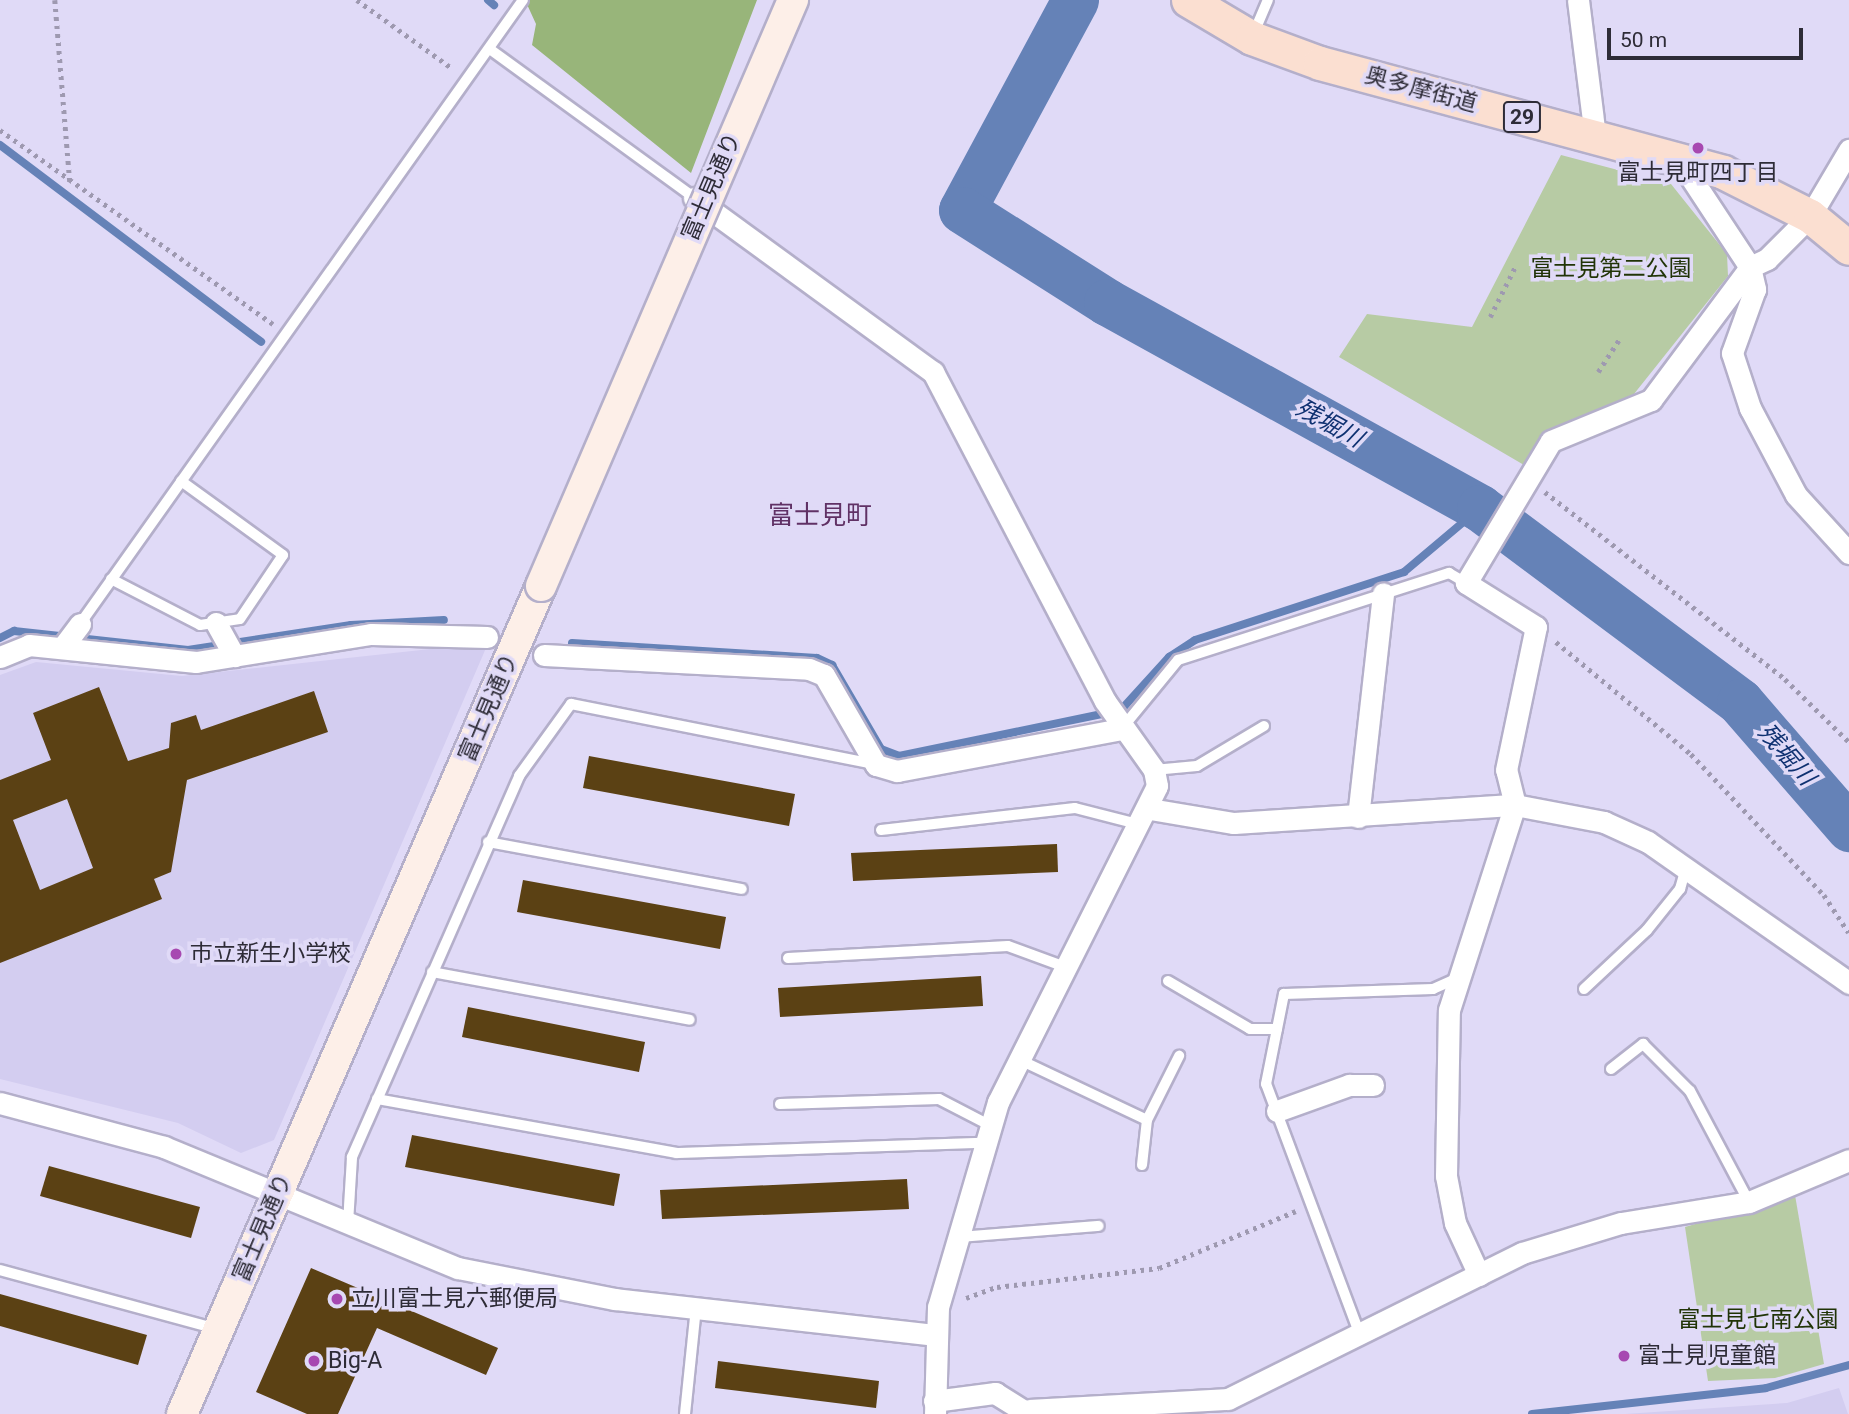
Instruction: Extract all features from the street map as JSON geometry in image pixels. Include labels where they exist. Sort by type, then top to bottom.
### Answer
[{"type":"main road","name":"奥多摩街道","points":[[1188,0],[1252,38],[1320,63],[1678,158],[1761,187],[1810,216],[1849,248]]},
{"type":"street","name":"富士見通り","points":[[182,1414],[793,0]]},
{"type":"street","points":[[1578,0],[1595,136]]},
{"type":"street","points":[[1479,1275],[1455,1223],[1446,1176],[1446,1054],[1458,978],[1514,805],[1506,770],[1536,627],[1466,583],[1551,441],[1651,400],[1750,267],[1767,259],[1810,216],[1849,150]]},
{"type":"street","points":[[1678,158],[1750,267],[1755,289],[1732,353],[1750,408],[1796,495],[1849,553]]},
{"type":"street","points":[[693,197],[933,372],[1113,715],[1154,770],[1157,786],[1145,817],[1065,967],[1020,1060],[988,1135],[955,1237],[938,1307],[934,1408],[995,1393],[1030,1412],[1228,1399],[1522,1253],[1621,1223],[1749,1202],[1849,1160]]},
{"type":"street","points":[[1358,817],[1383,593]]},
{"type":"street","points":[[216,623],[234,656]]},
{"type":"street","points":[[63,647],[80,624]]},
{"type":"street","points":[[0,657],[29,645],[196,662],[370,634],[487,637]]},
{"type":"street","points":[[544,655],[809,669],[824,675],[876,765],[923,771],[1113,715]]},
{"type":"street","points":[[1145,817],[1234,824],[1514,805],[1604,822],[1648,842],[1685,871],[1849,983]]},
{"type":"street","points":[[1277,1111],[1349,1086],[1373,1085]]},
{"type":"street","points":[[0,1103],[164,1147],[348,1226],[458,1268],[546,1289],[935,1335]]},
{"type":"lane","points":[[80,624],[471,81],[523,0]]},
{"type":"lane","points":[[1252,38],[1268,0]]},
{"type":"lane","points":[[491,50],[693,197]]},
{"type":"lane","points":[[111,579],[200,625],[240,619],[283,555],[181,481]]},
{"type":"lane","points":[[1113,715],[1178,660],[1449,573],[1466,583]]},
{"type":"lane","points":[[348,1226],[352,1157],[377,1098],[519,776],[571,704],[876,765]]},
{"type":"lane","points":[[1154,770],[1197,766],[1265,726]]},
{"type":"lane","points":[[881,830],[1075,808],[1145,817]]},
{"type":"lane","points":[[488,842],[742,889]]},
{"type":"lane","points":[[1584,989],[1647,930],[1681,888],[1685,871]]},
{"type":"lane","points":[[788,958],[1008,946],[1065,967]]},
{"type":"lane","points":[[432,972],[690,1020]]},
{"type":"lane","points":[[1360,1335],[1266,1084],[1284,994],[1433,989],[1458,978]]},
{"type":"lane","points":[[1168,981],[1250,1029],[1277,1029]]},
{"type":"lane","points":[[1611,1069],[1643,1044],[1690,1091],[1749,1202]]},
{"type":"lane","points":[[1142,1165],[1147,1119],[1179,1056]]},
{"type":"lane","points":[[1020,1060],[1147,1119]]},
{"type":"lane","points":[[377,1098],[677,1153],[988,1135]]},
{"type":"lane","points":[[780,1104],[939,1099],[988,1135]]},
{"type":"lane","points":[[955,1237],[1099,1226]]},
{"type":"lane","points":[[0,1270],[219,1329]]},
{"type":"lane","points":[[685,1414],[696,1308]]},
{"type":"path","points":[[55,0],[70,183]]},
{"type":"path","points":[[357,0],[471,81]]},
{"type":"path","points":[[0,130],[70,183],[287,333]]},
{"type":"path","points":[[1490,317],[1516,265]]},
{"type":"path","points":[[1598,372],[1619,340]]},
{"type":"path","points":[[1526,484],[1595,525],[1775,671],[1849,742]]},
{"type":"path","points":[[1536,627],[1691,754],[1824,895],[1849,933]]},
{"type":"path","points":[[938,1307],[997,1287],[1159,1268],[1310,1206]]},
{"type":"shaded area","name":"市立新生小学校","points":[[476,644],[486,648],[274,1140],[241,1153],[178,1123],[0,1079],[0,675],[36,662],[182,676]]},
{"type":"shaded area","points":[[1839,1388],[1848,1414],[1625,1414],[1787,1403]]},
{"type":"green space","points":[[525,0],[757,0],[691,173],[532,45],[536,24]]},
{"type":"green space","name":"富士見第二公園","points":[[1561,155],[1671,184],[1727,254],[1728,276],[1634,394],[1552,431],[1524,465],[1339,357],[1367,314],[1472,327]]},
{"type":"green space","name":"富士見七南公園","points":[[1795,1195],[1824,1364],[1775,1378],[1708,1381],[1685,1227]]},
{"type":"building","points":[[99,687],[128,761],[169,748],[171,723],[196,715],[201,730],[314,691],[328,732],[187,780],[171,872],[154,879],[162,899],[0,963],[0,780],[51,760],[33,713]],"holes":[[[67,799],[93,868],[40,890],[13,820]]]},
{"type":"building","points":[[589,756],[795,794],[789,826],[583,788]]},
{"type":"building","points":[[1057,844],[1058,872],[853,881],[851,853]]},
{"type":"building","points":[[523,880],[726,917],[720,949],[517,912]]},
{"type":"building","points":[[981,976],[983,1006],[780,1017],[778,988]]},
{"type":"building","points":[[468,1007],[645,1042],[639,1072],[462,1037]]},
{"type":"building","points":[[412,1135],[620,1174],[614,1206],[405,1167]]},
{"type":"building","points":[[49,1166],[200,1207],[191,1238],[40,1196]]},
{"type":"building","points":[[907,1179],[909,1209],[662,1219],[660,1190]]},
{"type":"building","points":[[311,1268],[498,1348],[486,1375],[377,1328],[338,1414],[307,1414],[256,1392]]},
{"type":"building","points":[[0,1294],[147,1335],[138,1365],[0,1326]]},
{"type":"building","points":[[718,1361],[879,1381],[876,1408],[715,1388]]},
{"type":"waterway","points":[[488,0],[494,5]]},
{"type":"waterway","name":"残堀川","points":[[1075,0],[962,210],[1107,302],[1480,508],[1740,702],[1849,828]]},
{"type":"waterway","points":[[0,145],[261,342]]},
{"type":"waterway","points":[[572,643],[817,658],[832,665],[881,749],[899,756],[1121,710],[1169,657],[1195,640],[1404,572],[1480,508]]},
{"type":"waterway","points":[[0,638],[14,631],[188,650],[351,625],[444,620]]},
{"type":"waterway","points":[[1532,1414],[1766,1388],[1849,1365]]},
{"type":"place","name":"富士見町四丁目","points":[[1698,148]]},
{"type":"place","name":"市立新生小学校","points":[[176,954]]},
{"type":"place","name":"立川富士見六郵便局","points":[[337,1299]]},
{"type":"place","name":"富士見児童館","points":[[1624,1356]]},
{"type":"place","name":"Big-A","points":[[314,1361]]},
{"type":"district","name":"富士見町","points":[[820,516]]}]
